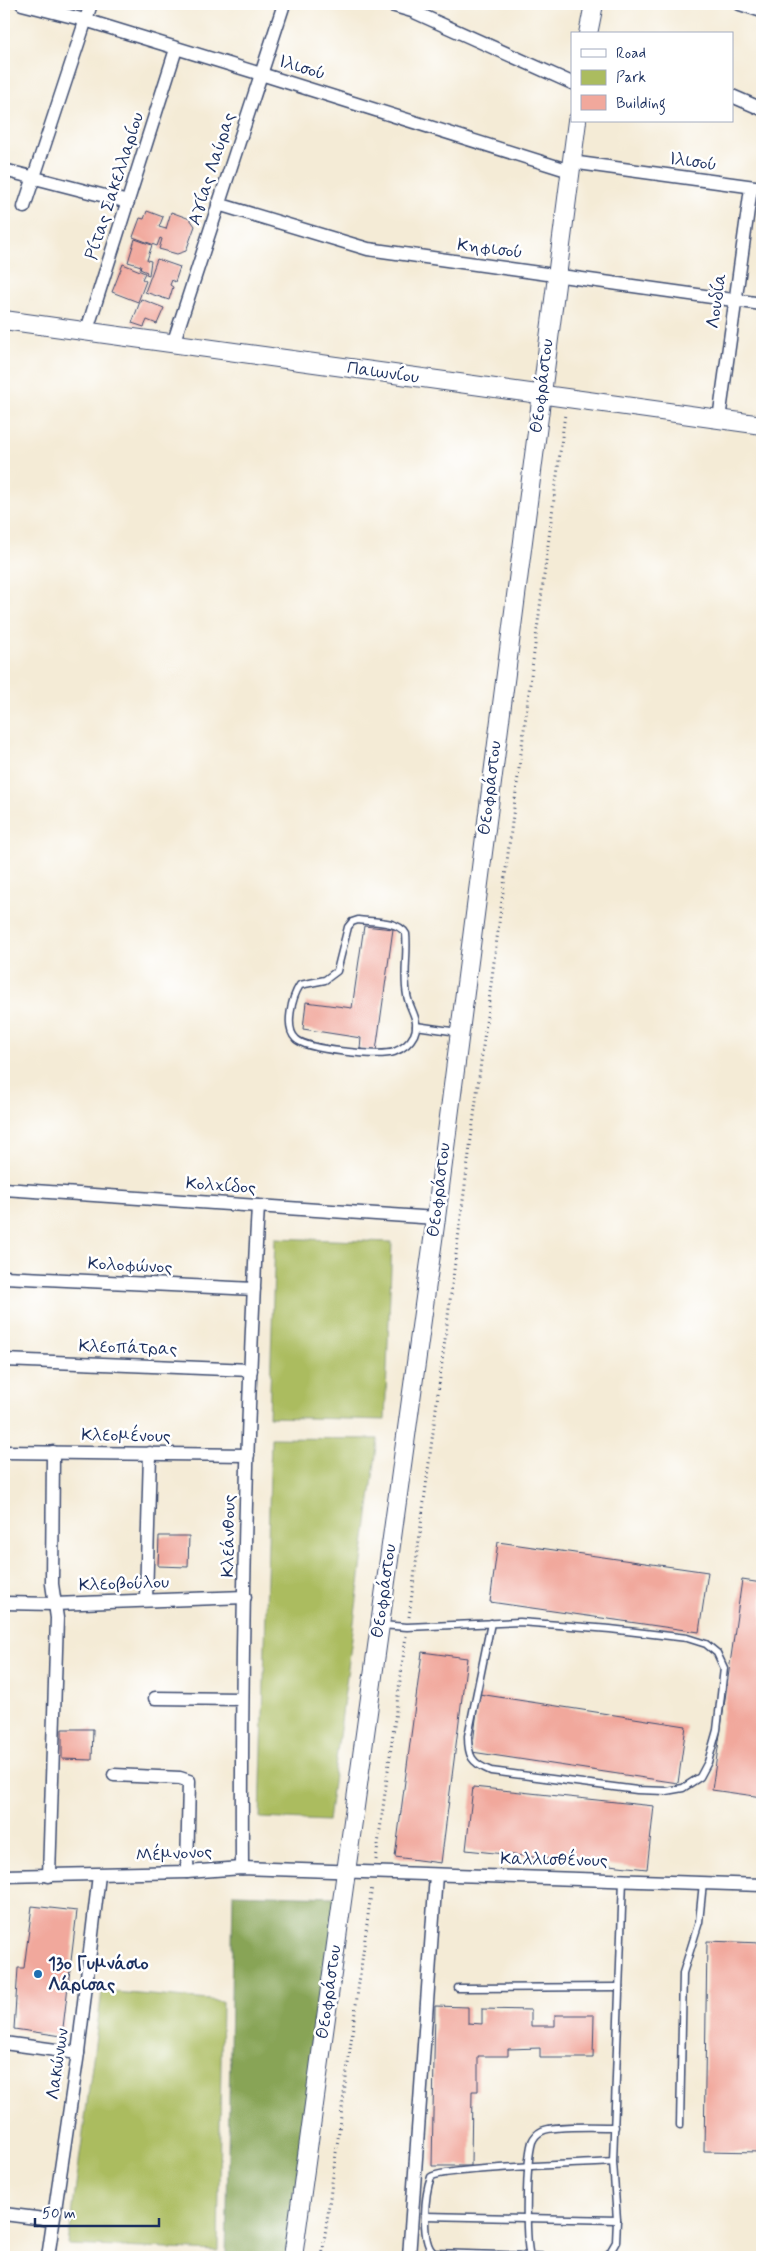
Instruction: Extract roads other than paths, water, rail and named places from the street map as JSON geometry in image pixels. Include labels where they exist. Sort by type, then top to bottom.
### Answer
[{"type":"street","name":"Ιλισού","points":[[22,4],[85,20],[176,49],[570,166],[757,188]]},
{"type":"street","points":[[24,207],[91,4]]},
{"type":"street","name":"Αγίας Λαύρας","points":[[172,344],[284,4]]},
{"type":"street","points":[[388,4],[412,11],[571,83]]},
{"type":"street","points":[[588,32],[594,4]]},
{"type":"street","points":[[740,4],[762,11]]},
{"type":"street","name":"Ρίτας Σακελλαρίου","points":[[86,333],[176,49]]},
{"type":"street","points":[[734,97],[762,109]]},
{"type":"street","name":"Θεοφράστου","points":[[293,2257],[436,1218],[540,394],[577,122]]},
{"type":"street","points":[[4,170],[128,202]]},
{"type":"street","name":"Λουδία","points":[[719,419],[735,300],[757,188]]},
{"type":"street","name":"Κηφισού","points":[[218,204],[362,248],[762,304]]},
{"type":"street","name":"Παιωνίου","points":[[4,320],[86,333],[762,425]]},
{"type":"street","name":"Κολχίδος","points":[[4,1189],[436,1218]]},
{"type":"street","name":"Κλεάνθους","points":[[242,1868],[241,1698],[258,1206]]},
{"type":"street","name":"Κολοφώνος","points":[[4,1277],[254,1289]]},
{"type":"street","name":"Κλεοπάτρας","points":[[4,1360],[251,1370]]},
{"type":"street","name":"Κλεομένους","points":[[4,1452],[248,1455]]},
{"type":"street","points":[[49,1876],[57,1618],[52,1584],[53,1452]]},
{"type":"street","points":[[146,1600],[150,1453]]},
{"type":"street","name":"Κλεοβούλου","points":[[4,1603],[54,1604],[245,1597]]},
{"type":"street","points":[[155,1698],[241,1698]]},
{"type":"street","points":[[114,1775],[180,1778],[188,1781],[187,1872]]},
{"type":"street","name":"Μέμνονος","points":[[4,1876],[99,1875],[242,1868],[346,1871]]},
{"type":"street","name":"Καλλισθένους","points":[[346,1871],[762,1884]]},
{"type":"street","name":"Λακώνων","points":[[48,2257],[78,2053],[99,1875]]},
{"type":"street","points":[[409,2257],[436,1875]]},
{"type":"street","points":[[4,2043],[78,2053]]},
{"type":"street","points":[[4,2214],[52,2220]]},
{"type":"lane","points":[[358,920],[394,925],[406,934],[405,986],[416,1026],[410,1041],[393,1052],[379,1054],[314,1047],[294,1038],[291,1030],[294,998],[300,985],[325,980],[337,972],[345,934],[352,922],[358,920]]},
{"type":"lane","points":[[416,1026],[459,1032]]},
{"type":"lane","points":[[380,1625],[407,1627],[491,1623],[520,1622],[610,1629],[687,1638],[706,1644],[718,1653],[724,1668],[717,1730],[708,1762],[700,1777],[683,1788],[666,1791],[637,1790],[491,1770],[479,1766],[472,1759],[468,1749],[468,1736],[491,1623]]},
{"type":"lane","points":[[601,2257],[614,2249],[616,2242],[617,2220],[613,2162],[624,1879]]},
{"type":"lane","points":[[680,2126],[683,1973],[699,1922],[703,1883]]},
{"type":"lane","points":[[458,1988],[619,1987]]},
{"type":"lane","points":[[530,2257],[526,2238],[529,2167],[532,2143],[535,2136],[547,2129],[615,2127]]},
{"type":"lane","points":[[560,2257],[430,2254],[426,2238],[429,2182],[434,2174],[613,2162]]},
{"type":"lane","points":[[426,2216],[617,2220]]},
{"type":"place","name":"13ο Γυμνάσιο Λάρισας","points":[[38,1974]]}]
